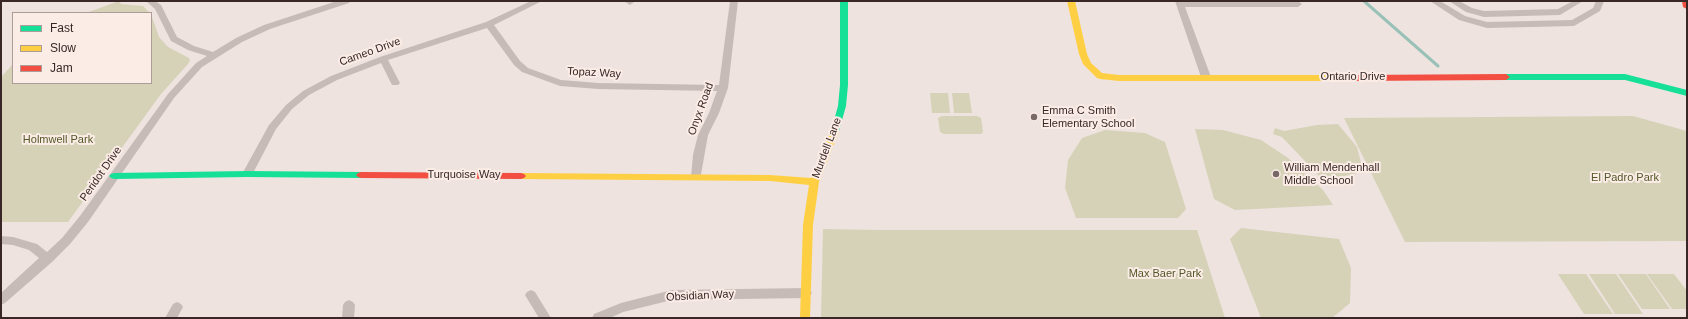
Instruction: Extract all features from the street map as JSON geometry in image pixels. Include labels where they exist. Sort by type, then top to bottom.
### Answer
[{"type":"street","points":[[150,1],[158,7],[174,39],[191,48],[213,55]]},
{"type":"street","name":"Peridot Drive","points":[[1,300],[66,242],[171,96],[199,65],[239,40],[267,27],[320,5],[346,1]]},
{"type":"street","name":"Cameo Drive","points":[[247,174],[272,128],[289,107],[306,93],[334,78],[384,59],[489,24],[538,1]]},
{"type":"street","name":"Onyx Road","points":[[696,176],[703,136],[714,113],[723,88],[734,1]]},
{"type":"street","name":"Murdell Lane","points":[[805,318],[808,224],[814,182],[838,123],[842,106],[844,85],[844,1]]},
{"type":"street","name":"Ontario Drive","points":[[1071,1],[1087,64],[1100,76],[1118,78],[1625,77],[1687,93]]},
{"type":"street","points":[[1434,1],[1462,18],[1487,25],[1574,23],[1597,9],[1600,1]]},
{"type":"street","points":[[1453,1],[1468,10],[1484,14],[1560,12],[1579,1]]},
{"type":"street","points":[[1686,1],[1687,7]]},
{"type":"street","points":[[1206,77],[1179,2],[1298,4]]},
{"type":"street","points":[[1524,14],[1533,25]]},
{"type":"street","name":"Topaz Way","points":[[489,24],[516,63],[525,70],[560,83],[598,86],[723,88]]},
{"type":"street","points":[[384,59],[395,83]]},
{"type":"street","name":"Turquoise Way","points":[[114,176],[247,174],[696,176],[770,178],[814,182]]},
{"type":"street","points":[[1,240],[13,241],[33,247],[48,259]]},
{"type":"street","name":"Obsidian Way","points":[[598,318],[621,308],[672,295],[806,293]]},
{"type":"street","points":[[531,295],[545,318]]},
{"type":"street","points":[[348,318],[349,305]]},
{"type":"street","points":[[171,318],[177,307]]},
{"type":"green space","points":[[119,1],[121,4],[143,6],[149,12],[89,12]]},
{"type":"green space","name":"Holmwell Park","points":[[152,17],[159,37],[168,47],[189,58],[190,60],[161,94],[68,222],[1,222],[1,77],[12,65],[12,84],[152,84]]},
{"type":"green space","points":[[930,93],[948,93],[950,113],[932,113]]},
{"type":"green space","points":[[952,93],[969,93],[972,113],[954,113]]},
{"type":"green space","points":[[942,116],[977,116],[981,118],[983,132],[981,134],[944,134],[940,132],[938,118]]},
{"type":"green space","name":"El Padro Park","points":[[1633,116],[1687,131],[1687,241],[1405,242],[1344,118]]},
{"type":"green space","points":[[1338,124],[1357,147],[1362,167],[1355,174],[1323,180],[1282,137],[1273,134],[1275,128],[1284,131],[1317,125]]},
{"type":"green space","points":[[1195,129],[1223,130],[1261,140],[1288,158],[1323,190],[1333,205],[1235,210],[1214,199]]},
{"type":"green space","points":[[1105,130],[1145,133],[1165,142],[1186,209],[1178,218],[1076,218],[1065,188],[1068,160],[1082,138]]},
{"type":"green space","points":[[1241,228],[1339,239],[1351,268],[1350,303],[1332,318],[1261,318],[1230,239]]},
{"type":"green space","name":"Max Baer Park","points":[[823,229],[1197,230],[1225,318],[821,318]]},
{"type":"green space","points":[[1558,274],[1586,274],[1613,314],[1584,314]]},
{"type":"green space","points":[[1589,274],[1616,274],[1643,314],[1615,314]]},
{"type":"green space","points":[[1618,274],[1646,274],[1670,309],[1642,309]]},
{"type":"green space","points":[[1647,274],[1674,274],[1687,291],[1687,309],[1672,309]]},
{"type":"waterway","points":[[1364,1],[1438,66]]},
{"type":"traffic: fast","points":[[835,131],[842,106],[844,85],[844,1]]},
{"type":"traffic: fast","points":[[1506,77],[1625,77],[1687,93]]},
{"type":"traffic: fast","points":[[114,176],[247,174],[361,175]]},
{"type":"traffic: slow","points":[[1071,1],[1083,54],[1087,64],[1100,76],[1119,78],[1354,78]]},
{"type":"traffic: slow","points":[[805,318],[808,225],[814,182],[835,131]]},
{"type":"traffic: slow","points":[[521,176],[770,178],[814,182]]},
{"type":"traffic: jam","points":[[1686,1],[1687,7]]},
{"type":"traffic: jam","points":[[1354,78],[1506,77]]},
{"type":"traffic: jam","points":[[361,175],[521,176]]},
{"type":"place","name":"Emma C Smith Elementary School","points":[[1034,117]]},
{"type":"place","name":"William Mendenhall Middle School","points":[[1276,174]]}]
